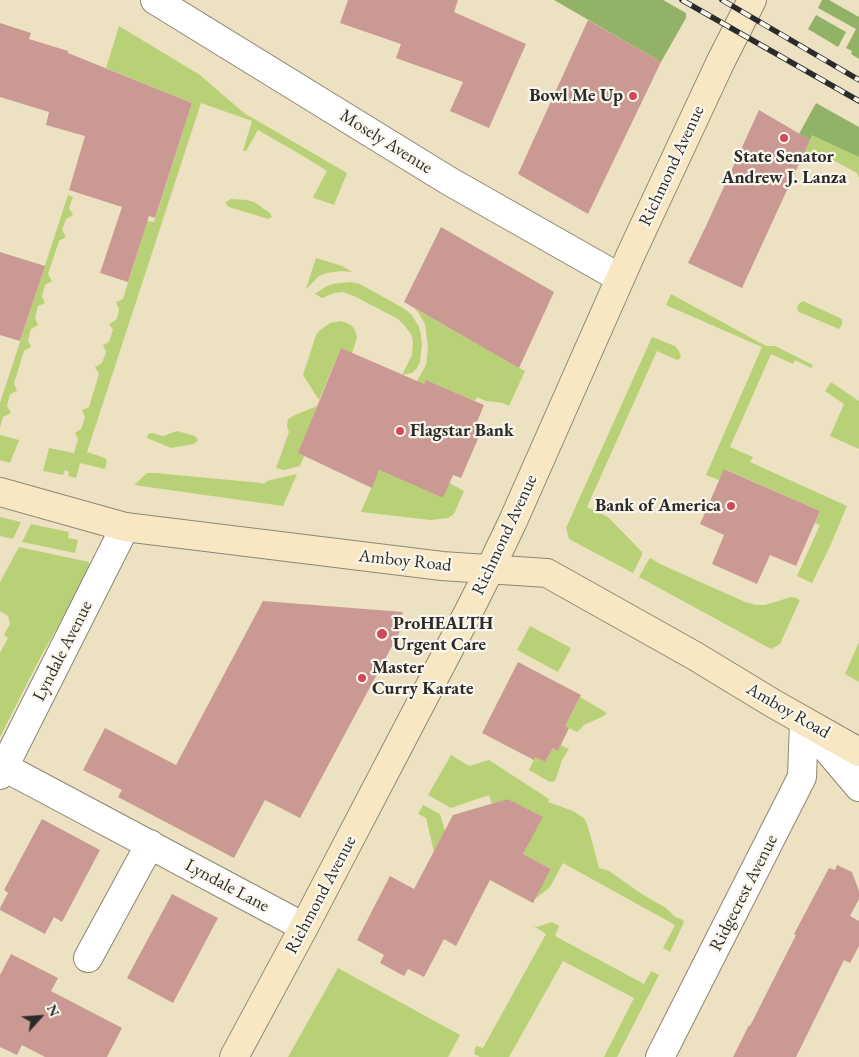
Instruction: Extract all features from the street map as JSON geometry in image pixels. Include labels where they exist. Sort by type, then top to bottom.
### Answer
[{"type":"main road","name":"Richmond Avenue","points":[[234,1057],[304,927],[490,569],[620,278],[721,61],[752,0]]},
{"type":"main road","name":"Amboy Road","points":[[0,492],[125,527],[442,566],[547,573],[695,656],[804,722],[859,752]]},
{"type":"street","name":"Mosely Avenue","points":[[155,0],[449,181],[620,278]]},
{"type":"street","name":"Lyndale Avenue","points":[[2,771],[125,527]]},
{"type":"street","points":[[804,722],[859,787]]},
{"type":"street","name":"Ridgecrest Avenue","points":[[660,1057],[802,777],[804,722]]},
{"type":"street","name":"Lyndale Lane","points":[[2,771],[150,844],[304,927]]},
{"type":"street","points":[[88,958],[150,844]]},
{"type":"green space","points":[[554,0],[663,0],[686,13],[686,18],[661,62]]},
{"type":"green space","points":[[822,0],[829,0],[859,17],[859,59],[851,54],[852,51],[846,48],[856,29],[818,8]]},
{"type":"green space","points":[[816,15],[846,32],[838,47],[808,29]]},
{"type":"green space","points":[[119,26],[200,75],[244,113],[347,173],[334,205],[314,198],[327,171],[258,130],[246,151],[243,151],[252,121],[201,103],[87,452],[105,458],[107,461],[105,469],[80,463],[76,478],[68,476],[69,472],[65,470],[63,475],[43,471],[49,448],[74,453],[78,439],[75,433],[81,429],[85,417],[82,410],[89,407],[99,374],[95,367],[102,363],[106,352],[103,345],[109,342],[113,330],[109,324],[116,320],[118,315],[119,309],[116,302],[123,299],[147,221],[154,222],[192,103],[106,68]]},
{"type":"green space","points":[[816,103],[859,127],[859,157],[812,135],[810,140],[799,134]]},
{"type":"green space","points":[[812,134],[859,157],[859,178],[857,173],[833,160],[829,164],[804,152]]},
{"type":"green space","points":[[68,195],[73,197],[69,208],[73,215],[66,219],[62,230],[66,237],[59,241],[48,274],[52,281],[45,285],[42,296],[45,303],[38,306],[35,318],[38,325],[31,329],[28,340],[31,347],[24,351],[14,383],[17,391],[10,394],[7,406],[11,413],[3,417],[0,428],[0,403]]},
{"type":"green space","points":[[231,199],[254,202],[270,213],[272,217],[268,219],[229,207],[226,202]]},
{"type":"green space","points":[[316,258],[342,266],[352,272],[327,273],[319,276],[306,289]]},
{"type":"green space","points":[[350,282],[360,284],[412,315],[419,327],[422,345],[420,362],[412,373],[402,375],[412,355],[413,341],[411,334],[398,319],[343,292],[334,293],[322,298],[315,294],[333,284]]},
{"type":"green space","points":[[671,294],[766,346],[775,346],[813,365],[811,368],[795,360],[793,364],[771,354],[730,447],[753,457],[750,462],[847,506],[812,583],[797,576],[820,525],[815,523],[820,511],[725,469],[719,480],[706,475],[762,347],[666,305]]},
{"type":"green space","points":[[803,301],[842,319],[839,329],[799,312],[797,309]]},
{"type":"green space","points":[[414,308],[525,371],[509,406],[477,397],[475,401],[426,380],[423,387],[416,383],[426,365],[428,349],[425,324]]},
{"type":"green space","points":[[341,321],[352,326],[357,338],[352,353],[341,348],[319,400],[303,375],[316,335],[330,323]]},
{"type":"green space","points":[[652,337],[675,346],[681,358],[677,360],[657,351],[587,507],[608,517],[642,552],[633,573],[569,539],[566,528]]},
{"type":"green space","points":[[831,382],[859,401],[859,449],[830,436],[844,404],[825,391]]},
{"type":"green space","points":[[317,406],[299,453],[304,456],[300,466],[284,470],[276,468],[289,432],[287,426],[288,419]]},
{"type":"green space","points":[[177,431],[195,436],[198,440],[194,444],[171,448],[147,438],[148,434],[152,433],[163,436]]},
{"type":"green space","points":[[0,435],[19,440],[10,463],[0,460]]},
{"type":"green space","points":[[379,470],[443,498],[449,483],[464,491],[454,514],[448,518],[431,520],[361,512]]},
{"type":"green space","points":[[147,473],[264,484],[267,481],[297,474],[283,506],[134,485]]},
{"type":"green space","points":[[0,517],[21,522],[13,539],[0,536]]},
{"type":"green space","points":[[31,524],[69,532],[68,538],[78,540],[75,553],[22,542]]},
{"type":"green space","points":[[19,547],[89,562],[88,574],[41,656],[0,737],[0,653],[8,638],[4,635],[10,624],[8,616],[0,611],[0,582]]},
{"type":"green space","points":[[651,558],[660,564],[745,602],[765,605],[791,597],[800,600],[780,644],[771,649],[639,577]]},
{"type":"green space","points":[[530,626],[571,648],[558,672],[517,650]]},
{"type":"green space","points":[[859,642],[859,682],[845,674]]},
{"type":"green space","points":[[580,697],[607,713],[584,725],[577,732],[565,726]]},
{"type":"green space","points":[[561,745],[569,749],[562,760],[554,781],[548,781],[529,770],[535,757],[545,762],[553,748],[558,751]]},
{"type":"green space","points":[[451,755],[469,766],[489,760],[549,799],[548,802],[573,811],[584,818],[599,868],[609,871],[666,908],[675,917],[683,920],[684,922],[670,952],[663,948],[675,925],[563,863],[550,887],[535,899],[551,869],[523,854],[542,817],[508,799],[492,804],[489,795],[451,808],[428,795]]},
{"type":"green space","points":[[423,805],[440,814],[445,831],[434,852],[426,818],[418,814]]},
{"type":"green space","points":[[552,922],[559,926],[555,936],[644,984],[651,971],[659,975],[617,1057],[604,1057],[634,998],[563,961],[509,1057],[480,1057],[474,1054],[476,1046],[483,1048],[546,934],[532,925],[537,927]]},
{"type":"green space","points":[[338,968],[460,1035],[448,1057],[288,1057]]},
{"type":"building","points":[[348,0],[458,0],[454,12],[526,44],[489,128],[450,111],[463,82],[396,58],[401,44],[340,23]]},
{"type":"building","points":[[588,20],[661,62],[588,214],[518,174]]},
{"type":"building","points":[[0,23],[31,33],[29,39],[68,51],[68,53],[192,103],[155,218],[149,216],[128,282],[100,273],[122,207],[69,190],[85,136],[46,125],[49,112],[0,97]]},
{"type":"building","points":[[759,110],[810,140],[742,288],[688,263]]},
{"type":"building","points":[[441,227],[554,292],[519,368],[404,302]]},
{"type":"building","points":[[0,252],[45,266],[20,341],[0,335]]},
{"type":"building","points":[[341,348],[424,384],[426,380],[484,405],[474,429],[481,432],[461,478],[453,475],[443,498],[379,470],[372,488],[298,453]]},
{"type":"building","points":[[724,469],[820,511],[796,566],[770,555],[757,584],[712,564],[724,535],[700,524]]},
{"type":"building","points":[[263,601],[403,612],[401,617],[406,620],[300,818],[265,800],[234,858],[118,797],[122,790],[83,770],[105,728],[176,765]]},
{"type":"building","points":[[518,662],[581,695],[565,726],[569,728],[558,751],[553,748],[545,762],[535,757],[534,760],[482,733]]},
{"type":"building","points":[[508,799],[543,817],[523,854],[551,869],[533,903],[490,880],[456,946],[444,939],[424,977],[408,969],[404,976],[380,963],[384,955],[357,940],[390,876],[414,889],[453,815]]},
{"type":"building","points":[[42,819],[100,850],[62,922],[54,917],[45,934],[0,910],[8,893],[4,890]]},
{"type":"building","points":[[837,865],[852,872],[859,891],[859,899],[850,916],[859,921],[859,946],[850,963],[844,960],[796,1057],[733,1057],[829,868],[835,870]]},
{"type":"building","points":[[172,894],[218,918],[173,1003],[127,978]]},
{"type":"building","points":[[11,954],[58,978],[51,991],[122,1028],[107,1057],[45,1057],[22,1045],[17,1055],[0,1047],[0,975]]},
{"type":"railway","points":[[682,0],[859,101]]},
{"type":"railway","points":[[722,0],[859,80]]},
{"type":"place","name":"Bowl Me Up","points":[[633,96]]},
{"type":"place","name":"State Senator Andrew J. Lanza","points":[[784,138]]},
{"type":"place","name":"Flagstar Bank","points":[[400,431]]},
{"type":"place","name":"Bank of America","points":[[731,506]]},
{"type":"place","name":"ProHEALTH Urgent Care","points":[[382,634]]},
{"type":"place","name":"Master Curry Karate","points":[[362,678]]}]
